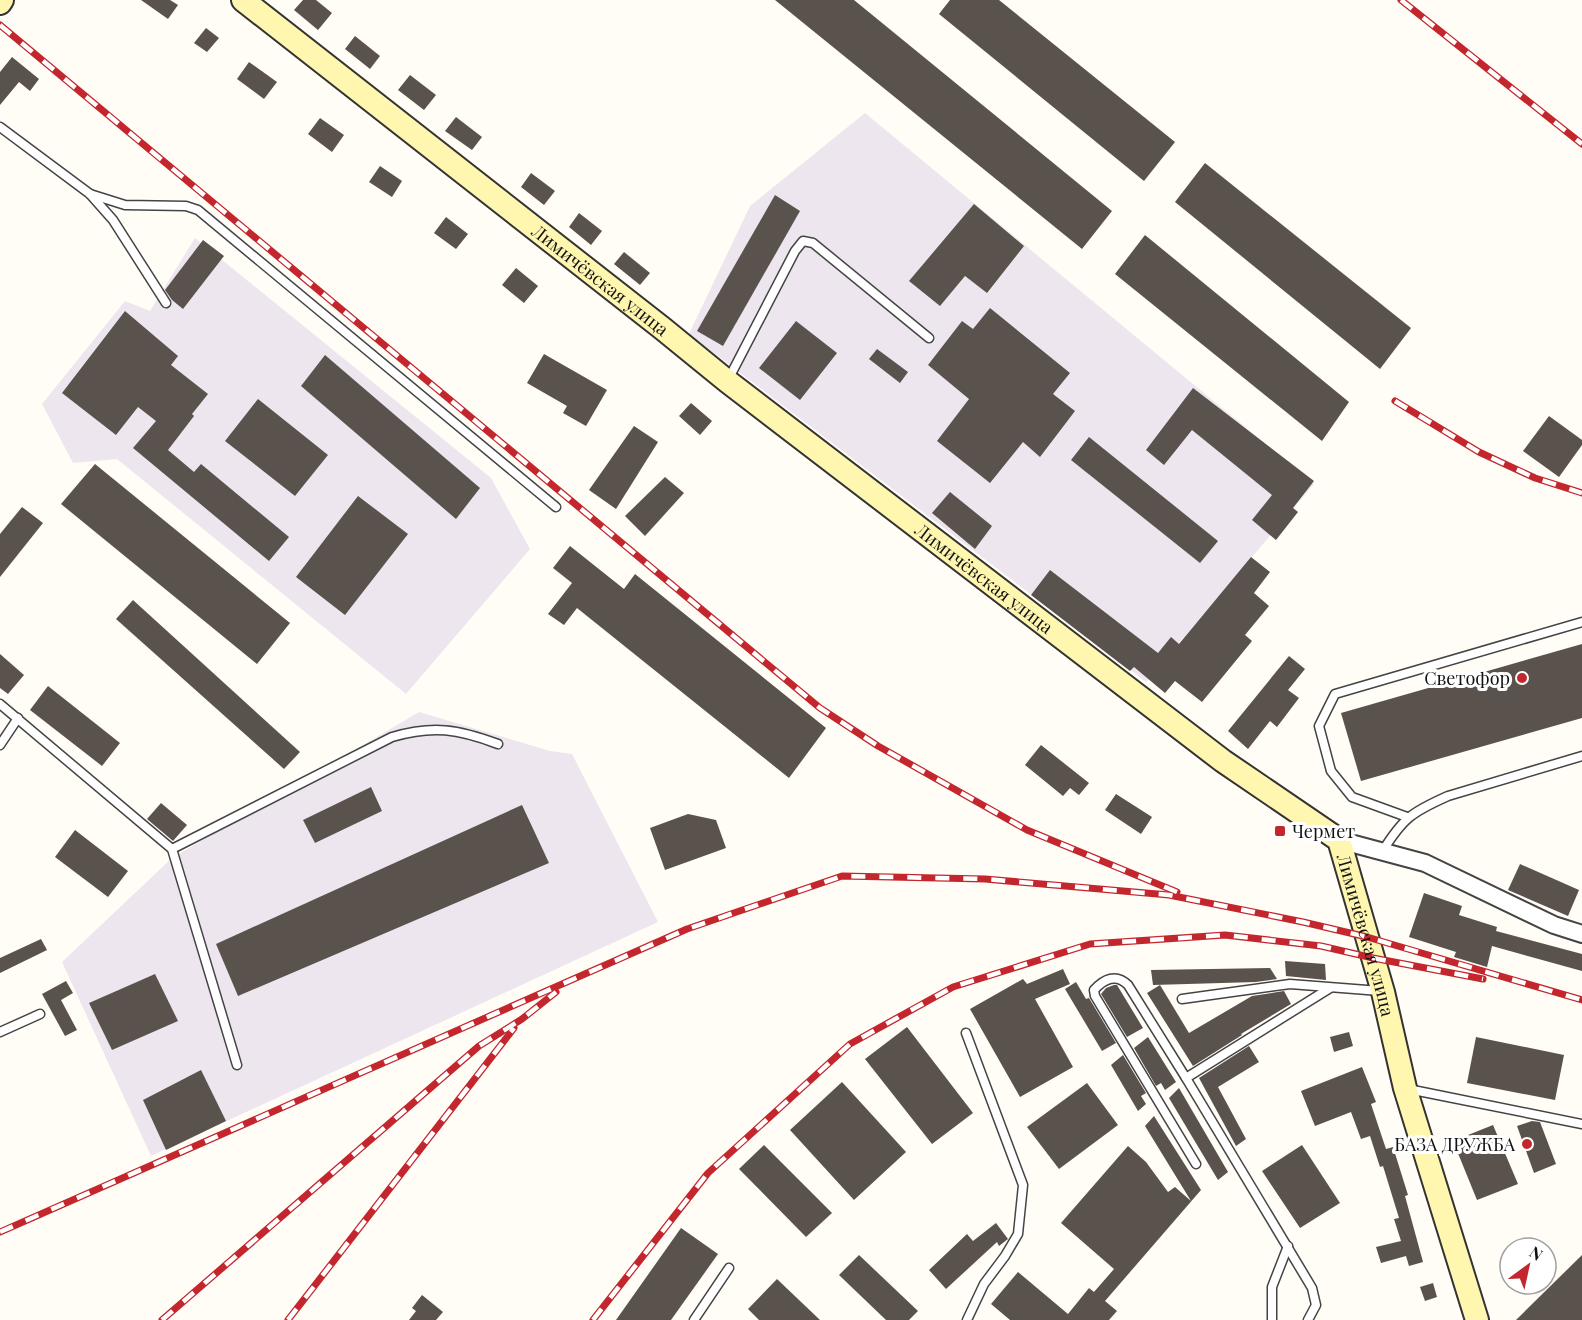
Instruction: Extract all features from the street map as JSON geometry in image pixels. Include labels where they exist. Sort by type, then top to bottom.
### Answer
[{"type":"main road","name":"Лимичёвская улица","points":[[243,0],[653,320],[727,381],[1222,761],[1339,840],[1383,992],[1405,1088],[1477,1320]]},
{"type":"street","points":[[1339,840],[1425,863],[1554,925],[1582,934]]},
{"type":"lane","points":[[0,128],[90,194],[113,220],[166,303]]},
{"type":"lane","points":[[90,194],[125,205],[186,206],[198,210],[556,507]]},
{"type":"lane","points":[[727,381],[795,251],[803,242],[813,243],[929,338]]},
{"type":"lane","points":[[1407,817],[1352,797],[1331,771],[1319,726],[1335,694],[1582,622]]},
{"type":"lane","points":[[0,704],[172,849],[237,1065]]},
{"type":"lane","points":[[0,745],[18,718]]},
{"type":"lane","points":[[172,849],[392,737],[415,730],[447,730],[470,734],[498,744]]},
{"type":"lane","points":[[1382,852],[1407,817],[1448,796],[1582,756]]},
{"type":"lane","points":[[1196,1164],[1095,996],[1094,990],[1099,984],[1113,977],[1122,979],[1128,985],[1312,1288],[1316,1305],[1308,1320]]},
{"type":"lane","points":[[1182,999],[1290,984],[1383,992]]},
{"type":"lane","points":[[1185,1078],[1330,988]]},
{"type":"lane","points":[[0,1032],[40,1014]]},
{"type":"lane","points":[[966,1033],[1023,1185],[1018,1233],[1005,1256],[984,1284],[967,1320]]},
{"type":"lane","points":[[1405,1088],[1582,1124]]},
{"type":"lane","points":[[1272,1320],[1272,1287],[1288,1246]]},
{"type":"lane","points":[[694,1320],[729,1268]]},
{"type":"shaded area","points":[[865,113],[1314,484],[1146,682],[689,334],[750,206]]},
{"type":"shaded area","points":[[195,238],[491,478],[530,549],[406,694],[117,459],[73,463],[42,404],[125,301],[150,311]]},
{"type":"shaded area","points":[[419,712],[550,751],[572,754],[658,922],[151,1156],[62,962],[172,858]]},
{"type":"building","points":[[141,0],[170,0],[178,5],[168,19]]},
{"type":"building","points":[[303,0],[316,0],[332,13],[318,30],[294,10]]},
{"type":"building","points":[[775,0],[854,0],[1112,211],[1082,249]]},
{"type":"building","points":[[950,0],[999,0],[1175,142],[1144,181],[939,14]]},
{"type":"building","points":[[206,28],[219,38],[207,52],[194,43]]},
{"type":"building","points":[[355,36],[380,56],[370,69],[345,49]]},
{"type":"building","points":[[12,57],[39,79],[30,91],[19,82],[0,105],[0,72]]},
{"type":"building","points":[[249,62],[277,82],[264,99],[237,79]]},
{"type":"building","points":[[410,75],[436,95],[424,110],[398,90]]},
{"type":"building","points":[[456,117],[482,137],[472,150],[445,131]]},
{"type":"building","points":[[320,118],[344,135],[332,152],[308,134]]},
{"type":"building","points":[[1205,163],[1411,328],[1380,369],[1175,202]]},
{"type":"building","points":[[380,166],[402,181],[392,197],[369,182]]},
{"type":"building","points":[[531,173],[555,191],[544,205],[521,187]]},
{"type":"building","points":[[775,195],[800,211],[723,346],[697,331]]},
{"type":"building","points":[[974,204],[1024,246],[987,293],[965,276],[940,306],[909,281]]},
{"type":"building","points":[[579,213],[602,231],[591,245],[569,227]]},
{"type":"building","points":[[446,217],[468,234],[456,249],[434,233]]},
{"type":"building","points":[[1145,235],[1349,402],[1322,441],[1115,274]]},
{"type":"building","points":[[203,240],[224,256],[183,309],[165,290]]},
{"type":"building","points":[[624,252],[650,273],[640,285],[614,264]]},
{"type":"building","points":[[516,268],[538,286],[524,303],[502,285]]},
{"type":"building","points":[[990,308],[1070,373],[1053,394],[1075,411],[1040,457],[1023,442],[990,483],[937,441],[969,399],[928,365],[962,321],[973,329]]},
{"type":"building","points":[[125,311],[178,356],[171,365],[208,394],[168,450],[194,472],[201,464],[289,537],[269,561],[133,448],[156,421],[138,407],[116,435],[62,393]]},
{"type":"building","points":[[796,321],[837,353],[800,400],[759,368]]},
{"type":"building","points":[[877,349],[908,372],[900,383],[869,359]]},
{"type":"building","points":[[544,354],[607,390],[586,426],[563,413],[567,406],[527,383]]},
{"type":"building","points":[[325,355],[480,488],[456,519],[301,386]]},
{"type":"building","points":[[1193,388],[1314,481],[1293,508],[1298,512],[1276,540],[1252,520],[1272,495],[1192,430],[1164,465],[1146,450]]},
{"type":"building","points":[[258,399],[328,455],[295,496],[225,441]]},
{"type":"building","points":[[691,403],[712,421],[700,435],[679,416]]},
{"type":"building","points":[[1549,416],[1582,440],[1582,445],[1559,477],[1523,451]]},
{"type":"building","points":[[634,426],[658,442],[616,509],[589,490]]},
{"type":"building","points":[[1089,437],[1218,541],[1200,563],[1071,460]]},
{"type":"building","points":[[95,464],[290,623],[257,664],[61,504]]},
{"type":"building","points":[[665,477],[684,493],[645,536],[625,516]]},
{"type":"building","points":[[950,492],[992,526],[975,549],[932,513]]},
{"type":"building","points":[[358,496],[408,534],[345,615],[296,577]]},
{"type":"building","points":[[22,507],[43,523],[0,577],[0,534]]},
{"type":"building","points":[[570,546],[624,589],[635,574],[826,728],[789,778],[577,608],[564,625],[548,614],[572,583],[553,568]]},
{"type":"building","points":[[1251,557],[1270,572],[1254,593],[1269,606],[1245,635],[1252,641],[1202,702],[1175,681],[1165,693],[1134,667],[1130,671],[1031,595],[1050,570],[1158,653],[1171,637],[1179,644]]},
{"type":"building","points":[[133,600],[300,752],[284,769],[116,619]]},
{"type":"building","name":"Светофор","points":[[1582,644],[1582,718],[1361,781],[1341,713]]},
{"type":"building","points":[[0,654],[24,675],[8,694],[0,688]]},
{"type":"building","points":[[1289,656],[1305,669],[1288,690],[1299,698],[1277,727],[1270,721],[1248,749],[1228,731]]},
{"type":"building","points":[[48,686],[120,743],[102,766],[30,710]]},
{"type":"building","points":[[1041,745],[1089,783],[1079,795],[1070,788],[1063,796],[1025,765]]},
{"type":"building","points":[[371,787],[382,811],[315,843],[303,820]]},
{"type":"building","points":[[1116,794],[1152,817],[1141,834],[1105,810]]},
{"type":"building","points":[[161,803],[187,825],[173,841],[147,819]]},
{"type":"building","points":[[522,805],[549,863],[238,996],[216,944]]},
{"type":"building","points":[[688,814],[716,820],[726,848],[665,870],[650,828]]},
{"type":"building","points":[[75,830],[128,871],[108,897],[55,857]]},
{"type":"building","points":[[1520,864],[1579,890],[1568,916],[1508,890]]},
{"type":"building","points":[[1424,893],[1462,906],[1459,915],[1497,927],[1496,931],[1582,954],[1582,971],[1492,946],[1487,967],[1454,957],[1456,952],[1409,937]]},
{"type":"building","points":[[41,939],[47,950],[0,973],[0,958]]},
{"type":"building","points":[[1285,961],[1325,964],[1326,980],[1286,976]]},
{"type":"building","points":[[1270,968],[1277,979],[1256,982],[1153,985],[1151,970]]},
{"type":"building","points":[[1063,969],[1070,984],[1035,999],[1073,1067],[1020,1097],[970,1009],[1023,979],[1027,984]]},
{"type":"building","points":[[155,974],[178,1021],[112,1050],[89,1003]]},
{"type":"building","points":[[66,981],[73,993],[61,1000],[77,1030],[65,1036],[42,994]]},
{"type":"building","points":[[1076,982],[1086,999],[1089,998],[1116,1043],[1102,1051],[1065,989]]},
{"type":"building","points":[[1117,985],[1143,1028],[1127,1037],[1101,994],[1106,988]]},
{"type":"building","points":[[1160,985],[1189,1033],[1252,996],[1284,991],[1291,1004],[1193,1066],[1147,993]]},
{"type":"building","points":[[907,1027],[973,1113],[932,1144],[865,1059]]},
{"type":"building","points":[[1349,1032],[1353,1046],[1334,1052],[1330,1037]]},
{"type":"building","points":[[1148,1037],[1176,1082],[1165,1090],[1161,1083],[1156,1086],[1134,1048]]},
{"type":"building","points":[[1476,1037],[1564,1055],[1555,1100],[1467,1083]]},
{"type":"building","points":[[1249,1046],[1259,1062],[1218,1087],[1246,1139],[1236,1146],[1199,1078]]},
{"type":"building","points":[[1123,1055],[1146,1093],[1141,1096],[1146,1104],[1138,1111],[1111,1065]]},
{"type":"building","points":[[1362,1067],[1376,1102],[1371,1104],[1386,1149],[1393,1147],[1408,1195],[1405,1196],[1423,1262],[1409,1266],[1406,1256],[1381,1263],[1376,1247],[1401,1241],[1394,1219],[1399,1218],[1383,1166],[1380,1167],[1370,1136],[1361,1139],[1351,1112],[1315,1126],[1301,1091]]},
{"type":"building","points":[[201,1070],[226,1121],[166,1150],[143,1100]]},
{"type":"building","points":[[842,1082],[906,1152],[854,1200],[790,1130]]},
{"type":"building","points":[[1087,1083],[1118,1125],[1059,1169],[1027,1127]]},
{"type":"building","points":[[1179,1088],[1228,1172],[1218,1180],[1169,1098]]},
{"type":"building","points":[[1154,1116],[1201,1190],[1105,1301],[1117,1311],[1109,1320],[1010,1320],[991,1304],[1018,1272],[1068,1314],[1089,1288],[1094,1292],[1114,1269],[1061,1223],[1128,1146],[1146,1162],[1168,1192],[1175,1187],[1191,1201],[1145,1126]]},
{"type":"building","points":[[1532,1121],[1540,1122],[1556,1164],[1534,1173],[1517,1126]]},
{"type":"building","points":[[1493,1125],[1518,1184],[1477,1200],[1453,1141]]},
{"type":"building","points":[[764,1145],[832,1213],[806,1237],[739,1169]]},
{"type":"building","points":[[1302,1145],[1340,1203],[1300,1228],[1262,1171]]},
{"type":"building","points":[[996,1223],[1008,1239],[999,1246],[997,1242],[946,1289],[929,1270],[967,1234],[973,1241]]},
{"type":"building","points":[[681,1228],[718,1254],[671,1320],[616,1320]]},
{"type":"building","points":[[859,1255],[918,1311],[909,1320],[886,1320],[839,1275]]},
{"type":"building","points":[[1582,1255],[1582,1320],[1516,1320],[1540,1296],[1558,1296],[1558,1279]]},
{"type":"building","points":[[777,1279],[820,1320],[759,1320],[748,1309]]},
{"type":"building","points":[[1433,1283],[1437,1297],[1425,1301],[1420,1287]]},
{"type":"building","points":[[422,1295],[443,1312],[436,1320],[409,1320],[416,1311],[412,1308]]},
{"type":"railway","points":[[1401,0],[1582,144]]},
{"type":"railway","points":[[0,25],[820,708],[878,746],[1027,830],[1177,892]]},
{"type":"railway","points":[[1395,401],[1479,452],[1535,478],[1582,493]]},
{"type":"railway","points":[[0,1232],[687,929],[842,876],[985,879],[1169,895],[1367,937],[1582,1000]]},
{"type":"railway","points":[[593,1320],[708,1173],[850,1044],[953,987],[1090,944],[1225,935],[1321,946],[1483,979]]},
{"type":"railway","points":[[162,1320],[479,1046],[522,1019],[556,992]]},
{"type":"railway","points":[[288,1320],[514,1028]]},
{"type":"place","name":"Светофор","points":[[1522,678]]},
{"type":"place","name":"Чермет","points":[[1280,831]]},
{"type":"place","name":"БАЗА ДРУЖБА","points":[[1527,1144]]}]
